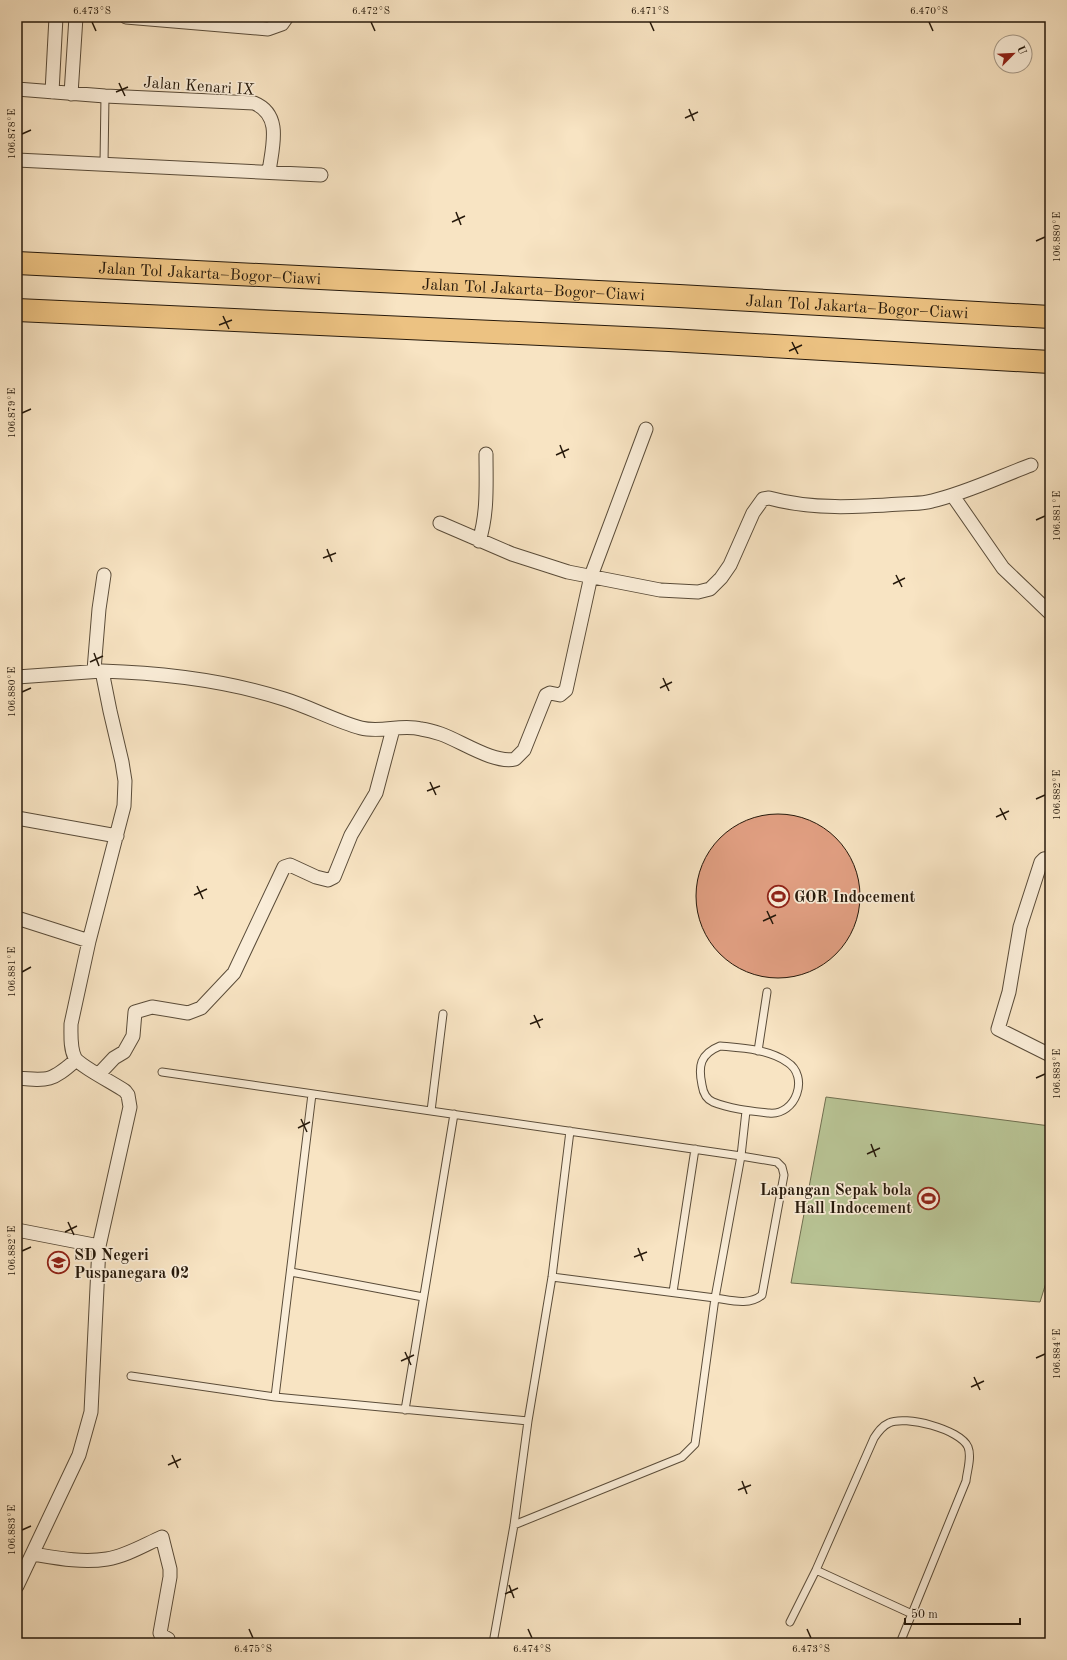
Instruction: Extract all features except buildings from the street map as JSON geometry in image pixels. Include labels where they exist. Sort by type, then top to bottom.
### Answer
[{"type":"highway","name":"Jalan Tol Jakarta–Bogor–Ciawi","points":[[17,263],[687,296],[1050,317]]},
{"type":"highway","points":[[17,310],[653,339],[1050,362]]},
{"type":"street","points":[[52,92],[56,17]]},
{"type":"street","points":[[71,94],[76,17]]},
{"type":"street","points":[[126,17],[268,29],[282,24],[287,17]]},
{"type":"street","name":"Jalan Kenari IX","points":[[17,89],[71,94],[254,103],[262,106],[268,111],[272,119],[274,134],[269,172]]},
{"type":"street","points":[[17,160],[104,163],[321,175]]},
{"type":"street","points":[[17,677],[98,670],[158,673],[212,681],[284,699],[360,728],[372,730],[419,728],[442,734],[480,752],[497,757],[512,759],[518,757],[524,750],[546,695],[550,693],[560,695],[566,690],[591,576],[646,429]]},
{"type":"street","points":[[479,541],[485,511],[486,454]]},
{"type":"street","points":[[440,523],[479,541],[568,572],[660,590],[698,592],[710,589],[721,578],[730,565],[752,513],[760,501],[766,497],[811,506],[856,507],[930,502],[952,496],[1031,465]]},
{"type":"street","points":[[952,496],[1003,568],[1050,613]]},
{"type":"street","points":[[17,1586],[79,1455],[92,1412],[99,1246],[130,1107],[128,1095],[125,1091],[76,1060],[72,1049],[71,1024],[88,941],[124,806],[125,781],[122,762],[110,711],[98,670],[99,609],[104,575]]},
{"type":"street","points":[[99,1074],[114,1058],[124,1052],[133,1036],[135,1012],[152,1007],[188,1013],[201,1008],[234,973],[284,867],[290,865],[316,877],[328,880],[334,877],[351,835],[376,793],[393,729]]},
{"type":"street","points":[[17,818],[117,836]]},
{"type":"street","points":[[1050,858],[1044,859],[1041,862],[1020,927],[1009,992],[998,1029],[1050,1055]]},
{"type":"street","points":[[17,918],[88,941]]},
{"type":"street","points":[[17,1078],[51,1079],[59,1075],[76,1060]]},
{"type":"street","points":[[17,1230],[99,1246]]},
{"type":"street","points":[[33,1554],[66,1560],[101,1560],[126,1553],[162,1538],[170,1569],[170,1576],[160,1633],[161,1636],[168,1639],[168,1643]]},
{"type":"lane","points":[[104,163],[105,96]]},
{"type":"lane","points":[[758,1051],[767,992]]},
{"type":"lane","points":[[431,1110],[443,1014]]},
{"type":"lane","points":[[720,1046],[758,1051],[774,1055],[789,1062],[795,1070],[799,1080],[799,1090],[796,1100],[789,1107],[773,1114],[746,1111],[713,1102],[707,1098],[699,1076],[700,1068],[705,1056],[711,1050],[720,1046]]},
{"type":"lane","points":[[162,1072],[696,1149],[776,1162],[782,1167],[784,1175],[762,1295],[757,1299],[750,1301],[715,1298],[552,1277]]},
{"type":"lane","points":[[275,1397],[312,1094]]},
{"type":"lane","points":[[514,1525],[682,1457],[691,1450],[695,1444],[715,1298],[741,1156],[746,1111]]},
{"type":"lane","points":[[405,1410],[454,1114]]},
{"type":"lane","points":[[493,1643],[514,1525],[528,1421],[552,1277],[570,1131]]},
{"type":"lane","points":[[673,1292],[696,1149]]},
{"type":"lane","points":[[291,1272],[423,1297]]},
{"type":"lane","points":[[131,1376],[275,1397],[528,1421]]},
{"type":"lane","points":[[790,1622],[816,1570],[874,1438],[882,1427],[899,1420],[944,1429],[961,1438],[968,1446],[970,1454],[967,1474],[900,1643]]},
{"type":"lane","points":[[816,1570],[912,1614]]},
{"type":"green space","name":"Lapangan Sepak bola Hall Indocement","points":[[826,1097],[1050,1126],[1050,1270],[1040,1302],[791,1283]]},
{"type":"place","name":"GOR Indocement","points":[[778,896]]},
{"type":"place","name":"Lapangan Sepak bola Hall Indocement","points":[[928,1198]]},
{"type":"place","name":"SD Negeri Puspanegara 02","points":[[58,1263]]}]
